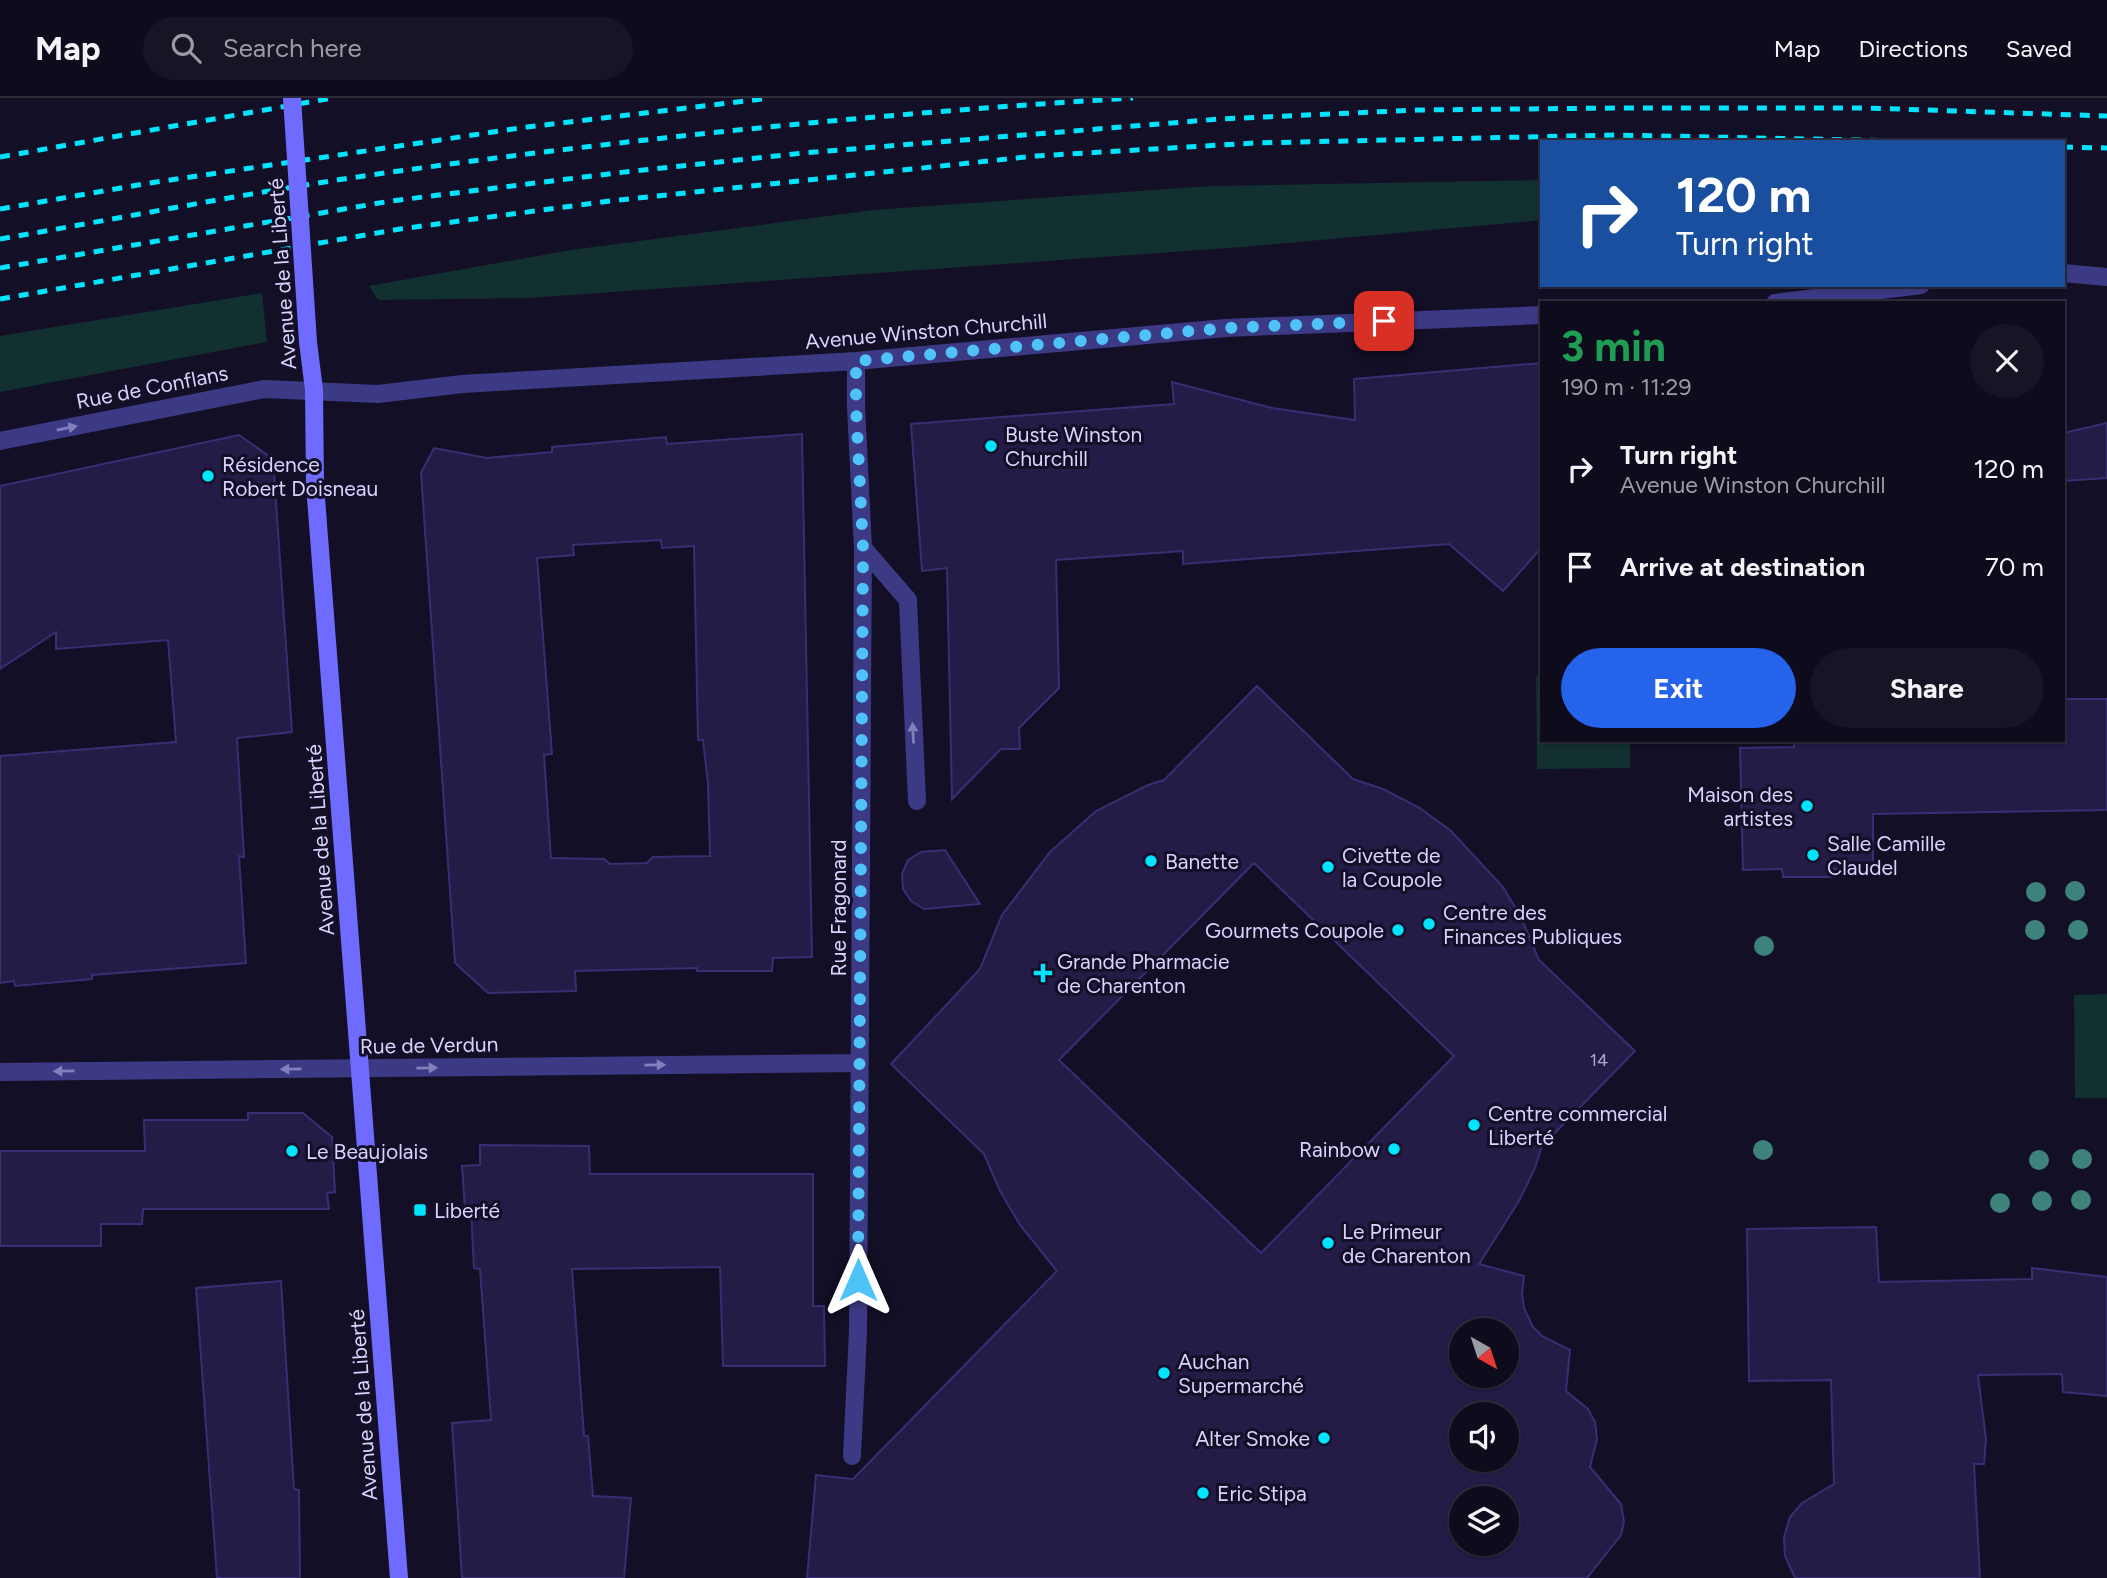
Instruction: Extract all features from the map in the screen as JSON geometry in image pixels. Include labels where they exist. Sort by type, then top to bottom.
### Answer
[{"type":"main road","name":"Avenue de la Liberté","points":[[292,98],[308,342],[314,390],[315,485],[399,1578]]},
{"type":"street","points":[[2065,272],[2107,277]]},
{"type":"street","points":[[1791,301],[1905,287]]},
{"type":"street","name":"Avenue Winston Churchill","points":[[314,390],[378,394],[462,384],[856,361],[1226,328],[1540,315]]},
{"type":"street","name":"Rue Fragonard","points":[[852,1456],[858,1331],[863,548],[856,361]]},
{"type":"street","name":"Rue de Conflans","points":[[0,441],[264,389],[314,390]]},
{"type":"street","points":[[863,548],[908,600],[916,801]]},
{"type":"street","name":"Rue de Verdun","points":[[0,1072],[859,1063]]},
{"type":"green space","points":[[1540,180],[1540,220],[1243,247],[528,298],[378,300],[369,286],[571,250],[873,210],[1210,186]]},
{"type":"green space","points":[[262,293],[267,342],[0,392],[0,336]]},
{"type":"green space","points":[[1536,676],[1540,676],[1540,742],[1630,742],[1630,768],[1537,769]]},
{"type":"green space","points":[[2107,994],[2107,1098],[2075,1098],[2074,995]]},
{"type":"building","points":[[1540,363],[1540,549],[1503,591],[1449,544],[1183,564],[1183,551],[1056,560],[1059,688],[1019,728],[1020,749],[1001,749],[952,799],[947,568],[922,571],[911,424],[1174,404],[1172,382],[1272,408],[1355,420],[1354,379]]},
{"type":"building","points":[[2107,423],[2107,478],[2065,481],[2065,433]]},
{"type":"building","points":[[802,434],[812,957],[773,958],[772,971],[697,971],[697,968],[575,971],[576,991],[488,993],[455,963],[421,473],[434,448],[487,458],[552,452],[552,447],[666,437],[667,444]],"holes":[[[661,540],[662,548],[694,546],[698,740],[703,740],[708,784],[710,856],[653,857],[647,863],[610,864],[604,859],[551,858],[544,755],[552,754],[537,558],[574,555],[573,545]]]},
{"type":"building","points":[[239,435],[273,459],[292,732],[237,738],[244,857],[239,856],[246,963],[92,975],[92,979],[15,986],[14,981],[0,983],[0,756],[176,742],[168,640],[56,649],[56,632],[0,669],[0,486]]},
{"type":"building","name":"Centre commercial Liberté","points":[[1257,686],[1353,779],[1383,789],[1420,808],[1451,831],[1503,887],[1521,917],[1539,960],[1635,1051],[1542,1146],[1519,1201],[1479,1264],[1524,1276],[1524,1308],[1533,1327],[1542,1336],[1570,1350],[1566,1391],[1588,1409],[1595,1422],[1597,1439],[1590,1467],[1621,1504],[1624,1522],[1621,1535],[1587,1578],[807,1578],[816,1475],[853,1479],[1057,1271],[1020,1225],[1000,1191],[984,1154],[891,1064],[980,969],[1002,915],[1050,852],[1096,811],[1164,780]],"holes":[[[1254,863],[1454,1056],[1261,1253],[1059,1060]]]},
{"type":"building","points":[[2065,699],[2107,699],[2107,810],[1873,814],[1873,868],[1833,869],[1834,877],[1783,877],[1782,869],[1743,870],[1740,748],[1794,747],[1794,742],[2065,742]]},
{"type":"building","points":[[945,850],[980,904],[924,909],[911,901],[903,889],[902,874],[908,860],[921,852]]},
{"type":"building","points":[[248,1113],[303,1113],[332,1137],[335,1192],[327,1193],[329,1209],[143,1209],[142,1224],[101,1224],[101,1246],[0,1246],[0,1151],[145,1151],[144,1120],[248,1120]]},
{"type":"building","points":[[480,1145],[589,1146],[590,1174],[813,1174],[813,1306],[824,1306],[825,1366],[723,1366],[720,1267],[572,1269],[584,1436],[588,1436],[593,1496],[631,1498],[624,1578],[462,1578],[452,1423],[491,1420],[480,1269],[474,1268],[471,1209],[465,1209],[462,1166],[480,1165]]},
{"type":"building","points":[[1876,1227],[1879,1282],[2032,1279],[2032,1268],[2107,1277],[2107,1396],[2063,1392],[2062,1374],[1978,1375],[1986,1439],[1984,1464],[1974,1464],[1980,1578],[1795,1578],[1785,1556],[1784,1537],[1790,1517],[1802,1503],[1834,1484],[1831,1380],[1749,1381],[1747,1229]]},
{"type":"building","points":[[281,1281],[294,1489],[299,1490],[300,1578],[217,1578],[196,1288]]},
{"type":"railway","points":[[0,157],[332,98]]},
{"type":"railway","points":[[0,209],[150,183],[527,127],[770,98]]},
{"type":"railway","points":[[0,239],[240,196],[478,160],[852,119],[1133,98]]},
{"type":"railway","points":[[0,268],[391,201],[616,173],[803,153],[1220,119],[1418,110],[1621,108],[1867,108],[2107,116]]},
{"type":"railway","points":[[0,299],[400,229],[610,201],[1036,156],[1255,143],[1615,135],[1856,140]]},
{"type":"railway","points":[[2065,147],[2107,148]]},
{"type":"place","name":"Buste Winston Churchill","points":[[991,446]]},
{"type":"place","name":"Résidence Robert Doisneau","points":[[208,476]]},
{"type":"place","name":"Maison des artistes","points":[[1807,806]]},
{"type":"place","name":"Salle Camille Claudel","points":[[1813,855]]},
{"type":"place","name":"Banette","points":[[1151,861]]},
{"type":"place","name":"Civette de la Coupole","points":[[1328,867]]},
{"type":"place","name":"Centre des Finances Publiques","points":[[1429,924]]},
{"type":"place","name":"Gourmets Coupole","points":[[1398,930]]},
{"type":"place","name":"Grande Pharmacie de Charenton","points":[[1043,973]]},
{"type":"place","name":"Centre commercial Liberté","points":[[1474,1125]]},
{"type":"place","name":"Rainbow","points":[[1394,1149]]},
{"type":"place","name":"Le Beaujolais","points":[[292,1151]]},
{"type":"place","name":"Liberté","points":[[420,1210]]},
{"type":"place","name":"Le Primeur de Charenton","points":[[1328,1243]]},
{"type":"place","name":"Auchan Supermarché","points":[[1164,1373]]},
{"type":"place","name":"Alter Smoke","points":[[1324,1438]]},
{"type":"place","name":"Eric Stipa","points":[[1203,1493]]},
{"type":"route","points":[[858,1280],[863,548],[856,361],[1226,328],[1384,321]]}]
